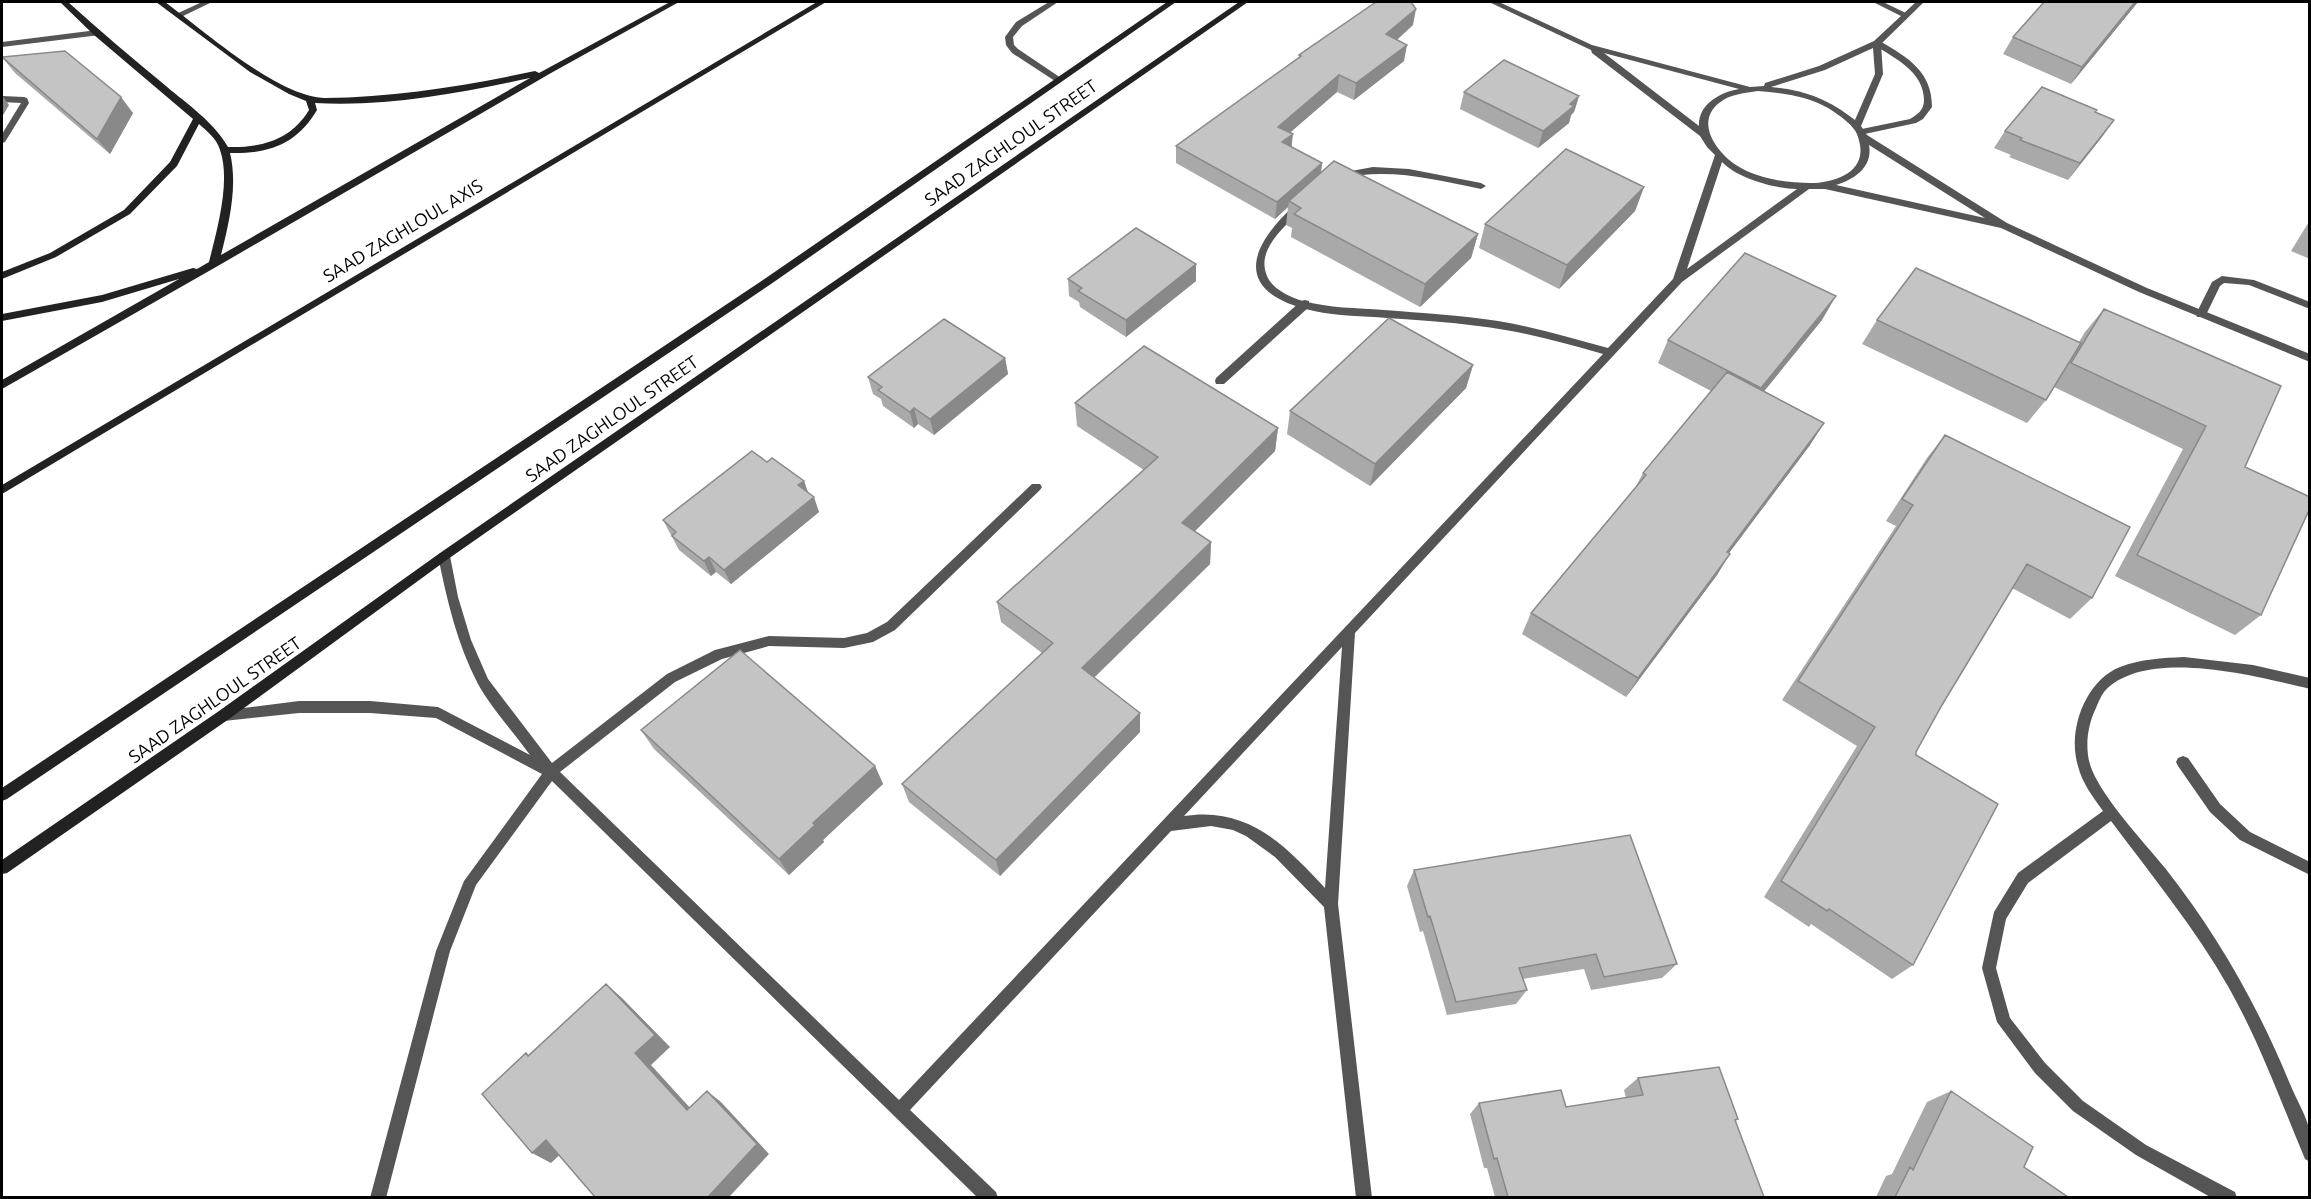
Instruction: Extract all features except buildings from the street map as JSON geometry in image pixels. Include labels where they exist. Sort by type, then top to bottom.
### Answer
[{"type":"street","points":[[64,2],[97,33],[198,118],[211,130],[225,150],[228,184],[222,232],[213,265]]},
{"type":"street","points":[[160,2],[281,87],[310,99],[362,100],[408,97],[465,89],[548,71]]},
{"type":"street","points":[[178,15],[208,2]]},
{"type":"street","points":[[2,385],[548,71],[675,2]]},
{"type":"street","name":"SAAD ZAGHLOUL AXIS","points":[[2,490],[822,2]]},
{"type":"street","points":[[1054,2],[1019,24],[1010,37],[1015,51],[1058,80]]},
{"type":"street","name":"SAAD ZAGHLOUL STREET","points":[[2,795],[767,282],[1172,2]]},
{"type":"street","name":"SAAD ZAGHLOUL STREET","points":[[2,868],[224,715],[444,556],[1244,2]]},
{"type":"street","points":[[1493,2],[1589,47],[1753,89],[1786,90],[1814,98],[1831,106],[1860,132],[2004,225],[2201,314],[2310,358]]},
{"type":"street","points":[[1877,2],[1906,15]]},
{"type":"street","points":[[1704,134],[1703,121],[1707,110],[1717,100],[1731,93],[1753,89],[1822,68],[1877,43],[1920,2]]},
{"type":"street","points":[[2,45],[97,33]]},
{"type":"street","points":[[1860,132],[1913,121],[1920,117],[1928,107],[1925,82],[1916,69],[1877,43]]},
{"type":"street","points":[[1825,186],[1846,179],[1860,168],[1866,153],[1860,132],[1879,75],[1877,43]]},
{"type":"street","points":[[1589,47],[1704,134],[1719,156],[1732,166],[1767,182],[1806,187],[1825,186],[2004,225]]},
{"type":"street","points":[[2,99],[17,98],[24,100],[25,103],[2,140]]},
{"type":"street","points":[[225,150],[246,151],[270,146],[291,136],[307,124],[313,110],[310,99]]},
{"type":"street","points":[[2,276],[52,255],[127,212],[174,164],[198,118]]},
{"type":"street","points":[[1678,280],[1719,156]]},
{"type":"street","points":[[1329,179],[1359,170],[1386,168],[1481,186]]},
{"type":"street","points":[[900,1110],[1678,280],[1806,187]]},
{"type":"street","points":[[1304,202],[1278,224],[1262,257],[1261,269],[1267,285],[1283,297],[1322,309],[1398,314],[1527,330],[1610,352]]},
{"type":"street","points":[[2,317],[102,298],[213,265]]},
{"type":"street","points":[[2201,314],[2216,284],[2222,279],[2250,282],[2310,306]]},
{"type":"street","points":[[1220,381],[1305,304]]},
{"type":"street","points":[[378,1197],[443,951],[471,881],[551,772],[671,678],[719,654],[770,641],[844,643],[869,638],[891,626],[1036,487]]},
{"type":"street","points":[[444,556],[452,597],[465,640],[483,682],[551,772],[990,1197]]},
{"type":"street","points":[[1349,632],[1331,904],[1364,1197]]},
{"type":"street","points":[[2310,684],[2244,668],[2189,662],[2136,665],[2104,684],[2088,706],[2079,739],[2086,773],[2112,812],[2180,900],[2222,964],[2251,1015],[2310,1154]]},
{"type":"street","points":[[224,715],[299,707],[370,707],[438,713],[551,772]]},
{"type":"street","points":[[2183,762],[2215,808],[2245,836],[2310,869]]},
{"type":"street","points":[[2112,812],[2023,878],[1999,917],[1989,968],[2004,1022],[2040,1068],[2078,1106],[2141,1150],[2229,1197]]},
{"type":"street","points":[[1166,825],[1216,820],[1242,828],[1270,844],[1293,864],[1331,904]]}]
